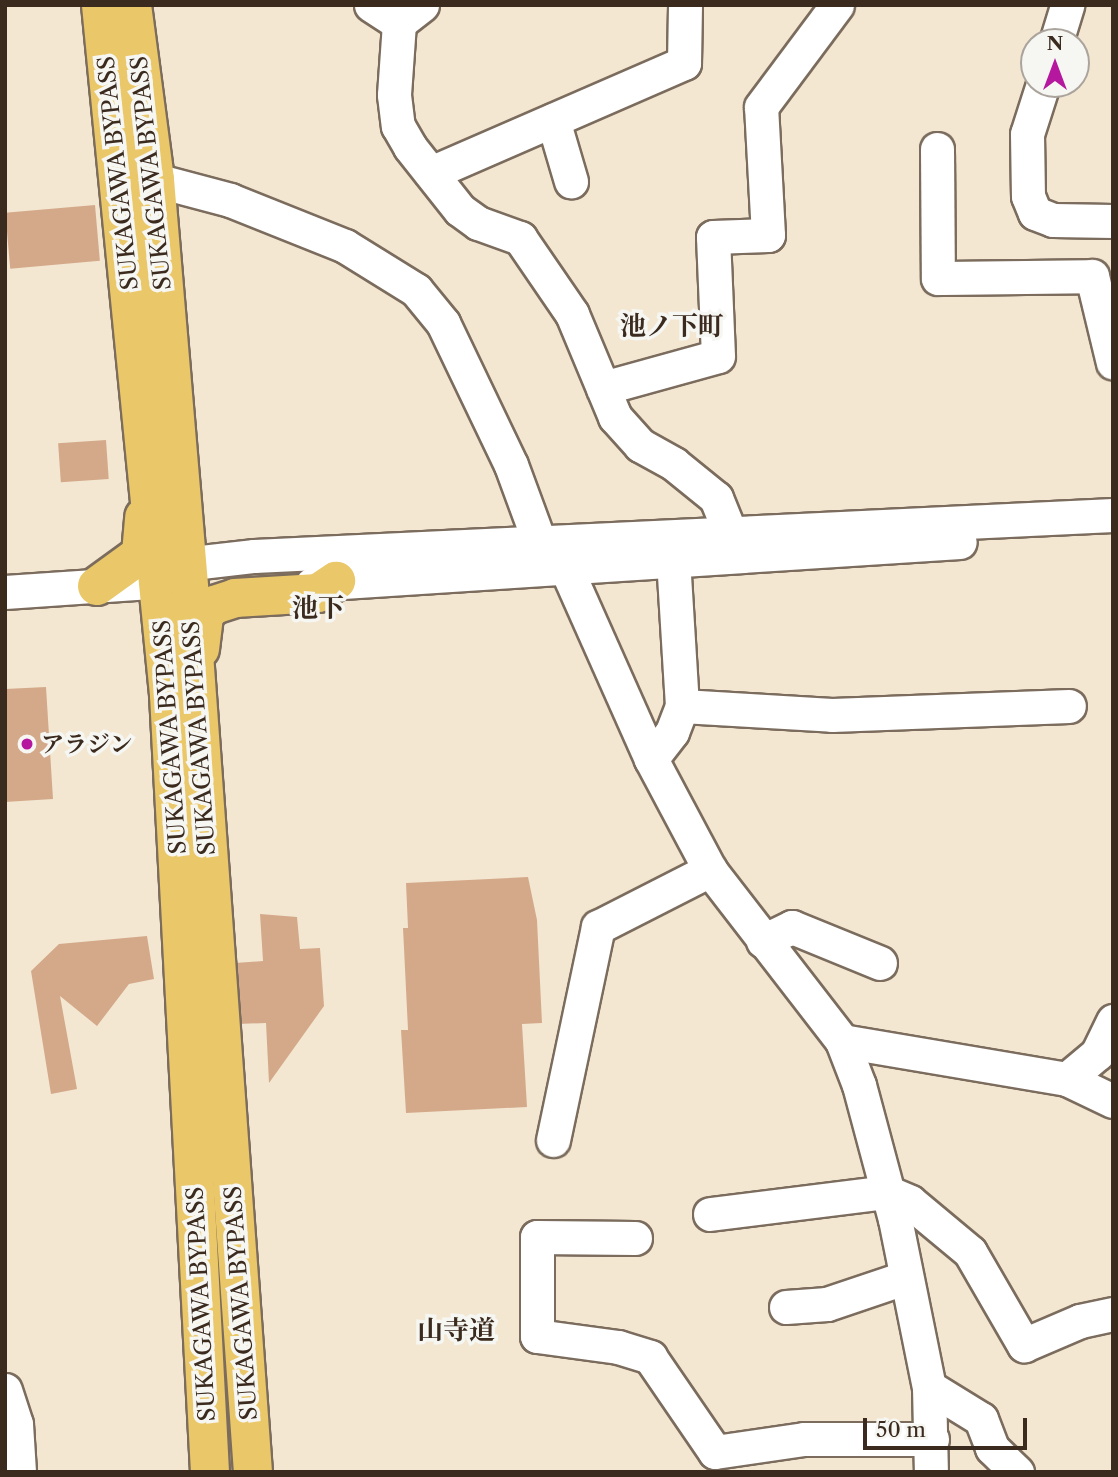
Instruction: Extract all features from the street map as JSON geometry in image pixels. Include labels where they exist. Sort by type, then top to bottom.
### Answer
[{"type":"highway","name":"SUKAGAWA BYPASS","points":[[101,5],[177,580],[210,1472]]},
{"type":"highway","name":"SUKAGAWA BYPASS","points":[[132,5],[155,180],[162,455]]},
{"type":"highway","points":[[106,585],[141,554],[162,455]]},
{"type":"highway","points":[[184,726],[204,614],[235,598],[318,593],[336,581]]},
{"type":"highway","name":"SUKAGAWA BYPASS","points":[[184,726],[253,1472]]},
{"type":"street","points":[[371,5],[411,14],[394,95],[398,126],[460,209],[478,223],[520,238],[572,314],[615,417],[640,445],[674,464],[716,498],[730,533]]},
{"type":"street","points":[[431,173],[684,63],[685,5]]},
{"type":"street","points":[[603,388],[718,356],[713,237],[768,235],[761,107],[837,5]]},
{"type":"street","points":[[1060,28],[1067,5]]},
{"type":"street","points":[[1039,98],[1027,134],[1025,169],[1035,213],[1053,220],[1113,220]]},
{"type":"street","points":[[553,120],[571,181]]},
{"type":"street","points":[[937,149],[938,278],[1092,276],[1113,363]]},
{"type":"street","points":[[155,180],[230,200],[345,246],[416,290],[443,323],[511,465],[539,541],[566,568],[651,759],[710,870],[842,1041],[859,1085],[887,1192],[929,1387],[931,1472]]},
{"type":"street","points":[[162,455],[194,548],[205,555],[254,556],[1113,515]]},
{"type":"street","points":[[177,580],[336,581],[566,568],[673,557],[1113,533]]},
{"type":"street","points":[[177,580],[254,556]]},
{"type":"street","points":[[651,759],[673,732],[682,706],[673,557]]},
{"type":"street","points":[[5,592],[498,561],[566,568]]},
{"type":"street","points":[[106,585],[137,597],[145,614],[154,682],[184,726]]},
{"type":"street","points":[[682,706],[832,715],[1069,706]]},
{"type":"street","points":[[553,1140],[598,926],[710,870]]},
{"type":"street","points":[[763,942],[792,927],[880,963]]},
{"type":"street","points":[[1067,1079],[1097,1054],[1113,1021]]},
{"type":"street","points":[[842,1041],[1067,1079],[1113,1101]]},
{"type":"street","points":[[710,1214],[887,1192],[910,1202],[970,1252],[1024,1345],[1080,1321],[1113,1314]]},
{"type":"street","points":[[635,1238],[537,1237],[537,1336],[618,1347],[650,1357],[715,1452],[804,1439],[932,1439]]},
{"type":"street","points":[[786,1307],[827,1304],[904,1278]]},
{"type":"street","points":[[929,1387],[981,1419],[992,1448],[1017,1472]]},
{"type":"street","points":[[5,1390],[16,1424],[19,1472]]},
{"type":"building","points":[[95,205],[100,261],[10,269],[5,213]]},
{"type":"building","points":[[106,440],[109,479],[61,482],[58,443]]},
{"type":"building","name":"アラジン","points":[[46,687],[53,799],[5,802],[5,689]]},
{"type":"building","points":[[528,877],[537,920],[542,1023],[522,1024],[527,1107],[406,1113],[401,1030],[408,1030],[403,928],[408,928],[406,883]]},
{"type":"building","points":[[260,914],[297,917],[300,949],[320,948],[324,1006],[269,1083],[266,1023],[238,1024],[235,963],[263,961]]},
{"type":"building","points":[[147,936],[154,979],[129,984],[97,1026],[60,996],[77,1089],[51,1094],[31,971],[59,944]]},
{"type":"place","name":"アラジン","points":[[27,744]]},
{"type":"district","name":"池ノ下町","points":[[672,327]]},
{"type":"district","name":"池下","points":[[318,609]]},
{"type":"district","name":"山寺道","points":[[456,1331]]}]
